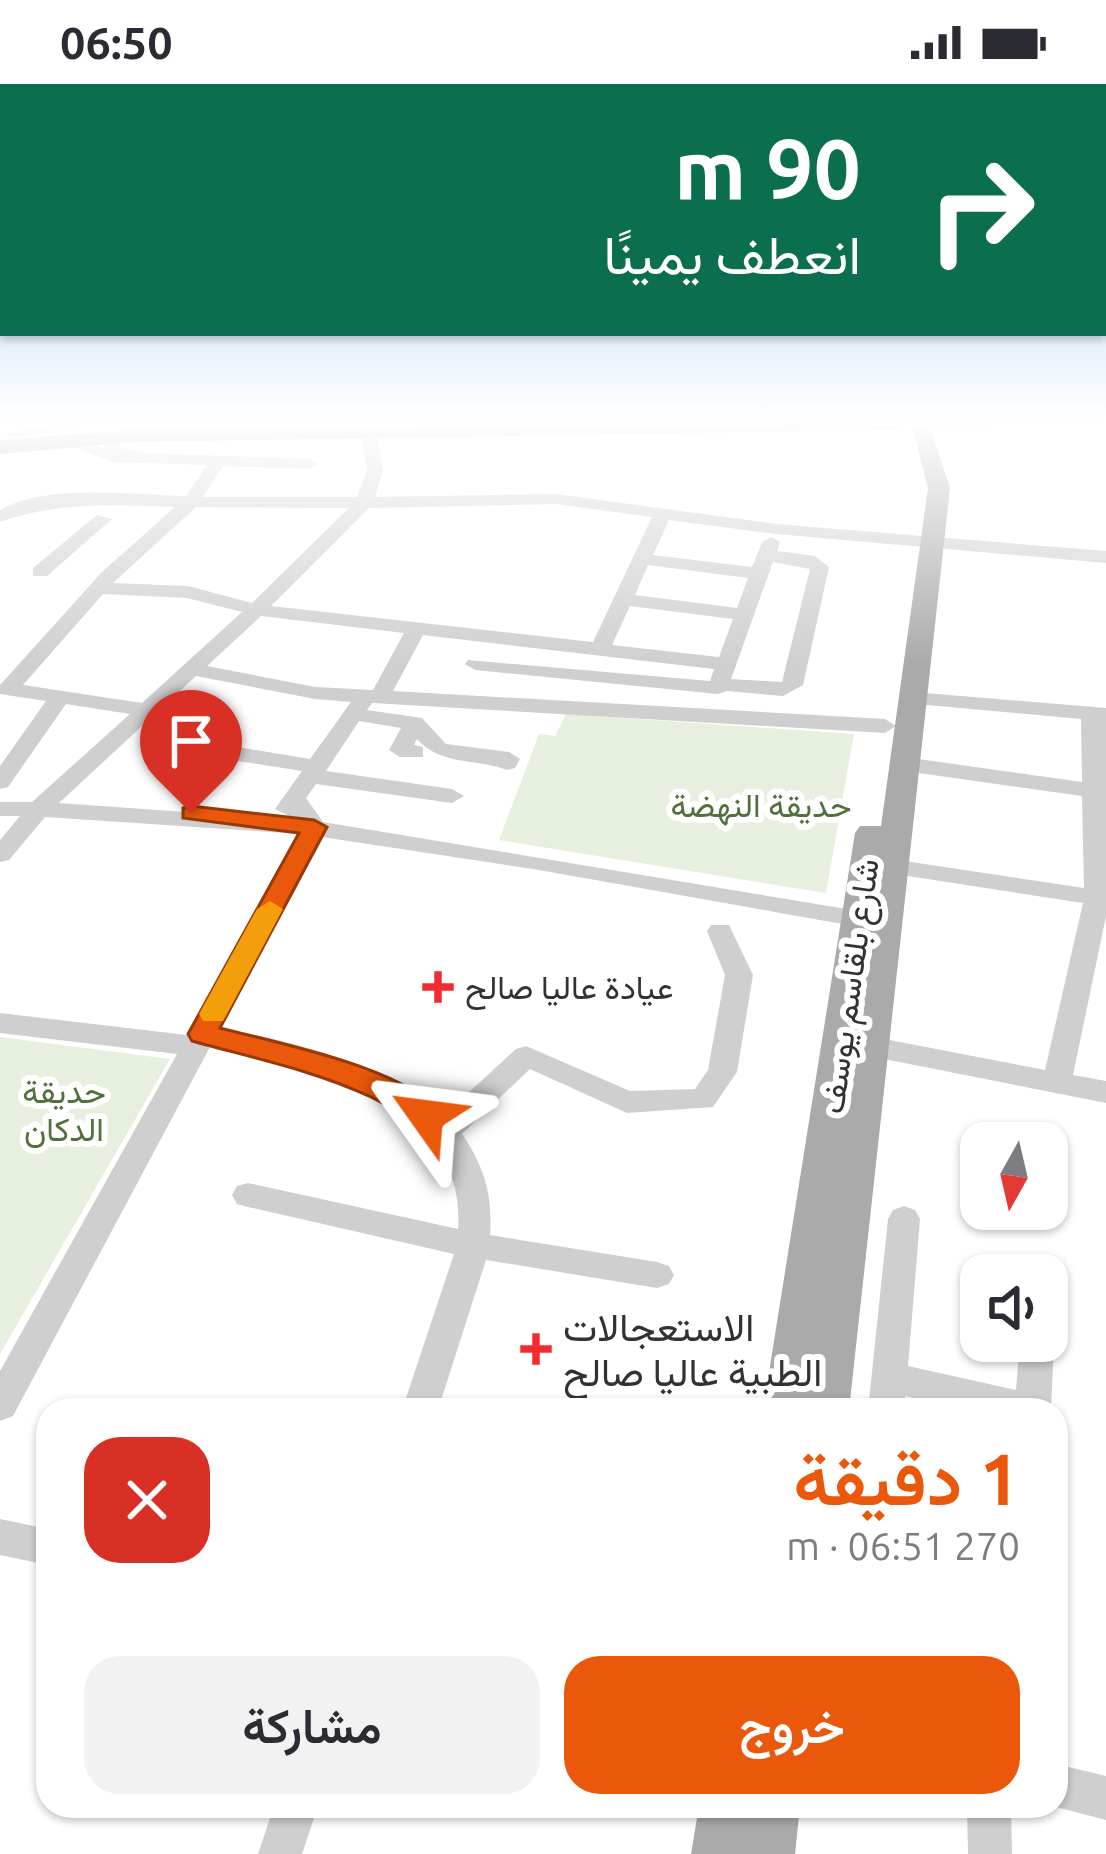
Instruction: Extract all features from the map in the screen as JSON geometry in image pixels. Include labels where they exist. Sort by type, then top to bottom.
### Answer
[{"type":"main road","name":"شارع بلقاسم يوسف","points":[[789,1398],[886,726],[935,502]]},
{"type":"main road","name":"شارع بلقاسم يوسف","points":[[827,1398],[874,1046],[913,698],[923,543]]},
{"type":"main road","points":[[721,1854],[726,1818]]},
{"type":"main road","points":[[765,1854],[770,1818]]},
{"type":"street","points":[[2,514],[50,502]]},
{"type":"street","points":[[146,710],[8,689],[98,588],[121,554],[191,502]]},
{"type":"street","points":[[295,502],[390,502]]},
{"type":"street","points":[[0,855],[39,809],[256,610],[364,502]]},
{"type":"street","points":[[574,502],[776,529],[1106,556]]},
{"type":"street","points":[[600,649],[662,514]]},
{"type":"street","points":[[40,572],[82,542],[103,519]]},
{"type":"street","points":[[708,712],[776,529]]},
{"type":"street","points":[[67,549],[88,551]]},
{"type":"street","points":[[98,588],[188,592],[256,610],[600,649],[783,690],[792,685],[820,567],[642,559]]},
{"type":"street","points":[[624,599],[745,614]]},
{"type":"street","points":[[300,791],[417,628]]},
{"type":"street","points":[[475,664],[721,678]]},
{"type":"street","points":[[190,669],[366,702],[708,712],[886,726]]},
{"type":"street","points":[[0,782],[60,697]]},
{"type":"street","points":[[913,698],[1099,714],[1102,899],[1057,1083]]},
{"type":"street","points":[[366,702],[414,723],[439,750],[509,759],[507,763]]},
{"type":"street","points":[[414,723],[400,750],[415,752]]},
{"type":"street","points":[[0,1405],[314,827],[300,791],[206,748]]},
{"type":"street","points":[[904,764],[1099,791]]},
{"type":"street","points":[[0,809],[158,811],[300,791],[452,796]]},
{"type":"street","points":[[314,827],[859,919]]},
{"type":"street","points":[[891,867],[1102,899]]},
{"type":"street","points":[[446,1131],[526,1056],[627,1102],[703,1099],[722,1072],[739,975],[720,931]]},
{"type":"street","points":[[0,1023],[264,1046],[355,1076],[406,1100],[446,1131],[467,1163],[476,1204],[472,1245],[424,1398]]},
{"type":"street","points":[[874,1046],[1106,1092]]},
{"type":"street","points":[[248,1195],[472,1245],[657,1275]]},
{"type":"street","points":[[904,1219],[888,1394],[927,1398]]},
{"type":"street","points":[[1034,1398],[1036,1362]]},
{"type":"street","points":[[0,1537],[36,1544]]},
{"type":"street","points":[[1068,1789],[1106,1798]]},
{"type":"street","points":[[280,1854],[292,1818]]},
{"type":"street","points":[[989,1818],[989,1854]]},
{"type":"green space","name":"حديقة النهضة","points":[[566,714],[854,734],[826,893],[499,840],[539,734],[555,736]]},
{"type":"green space","name":"حديقة الدكان","points":[[0,1037],[170,1059],[0,1354]]},
{"type":"slow traffic","points":[[213,1014],[270,909]]},
{"type":"place","name":"عيادة عاليا صالح","points":[[438,987]]},
{"type":"place","name":"الاستعجالات الطبية عاليا صالح","points":[[536,1349]]},
{"type":"route","points":[[191,813],[314,827],[202,1034],[330,1066],[406,1100],[426,1116]]}]
